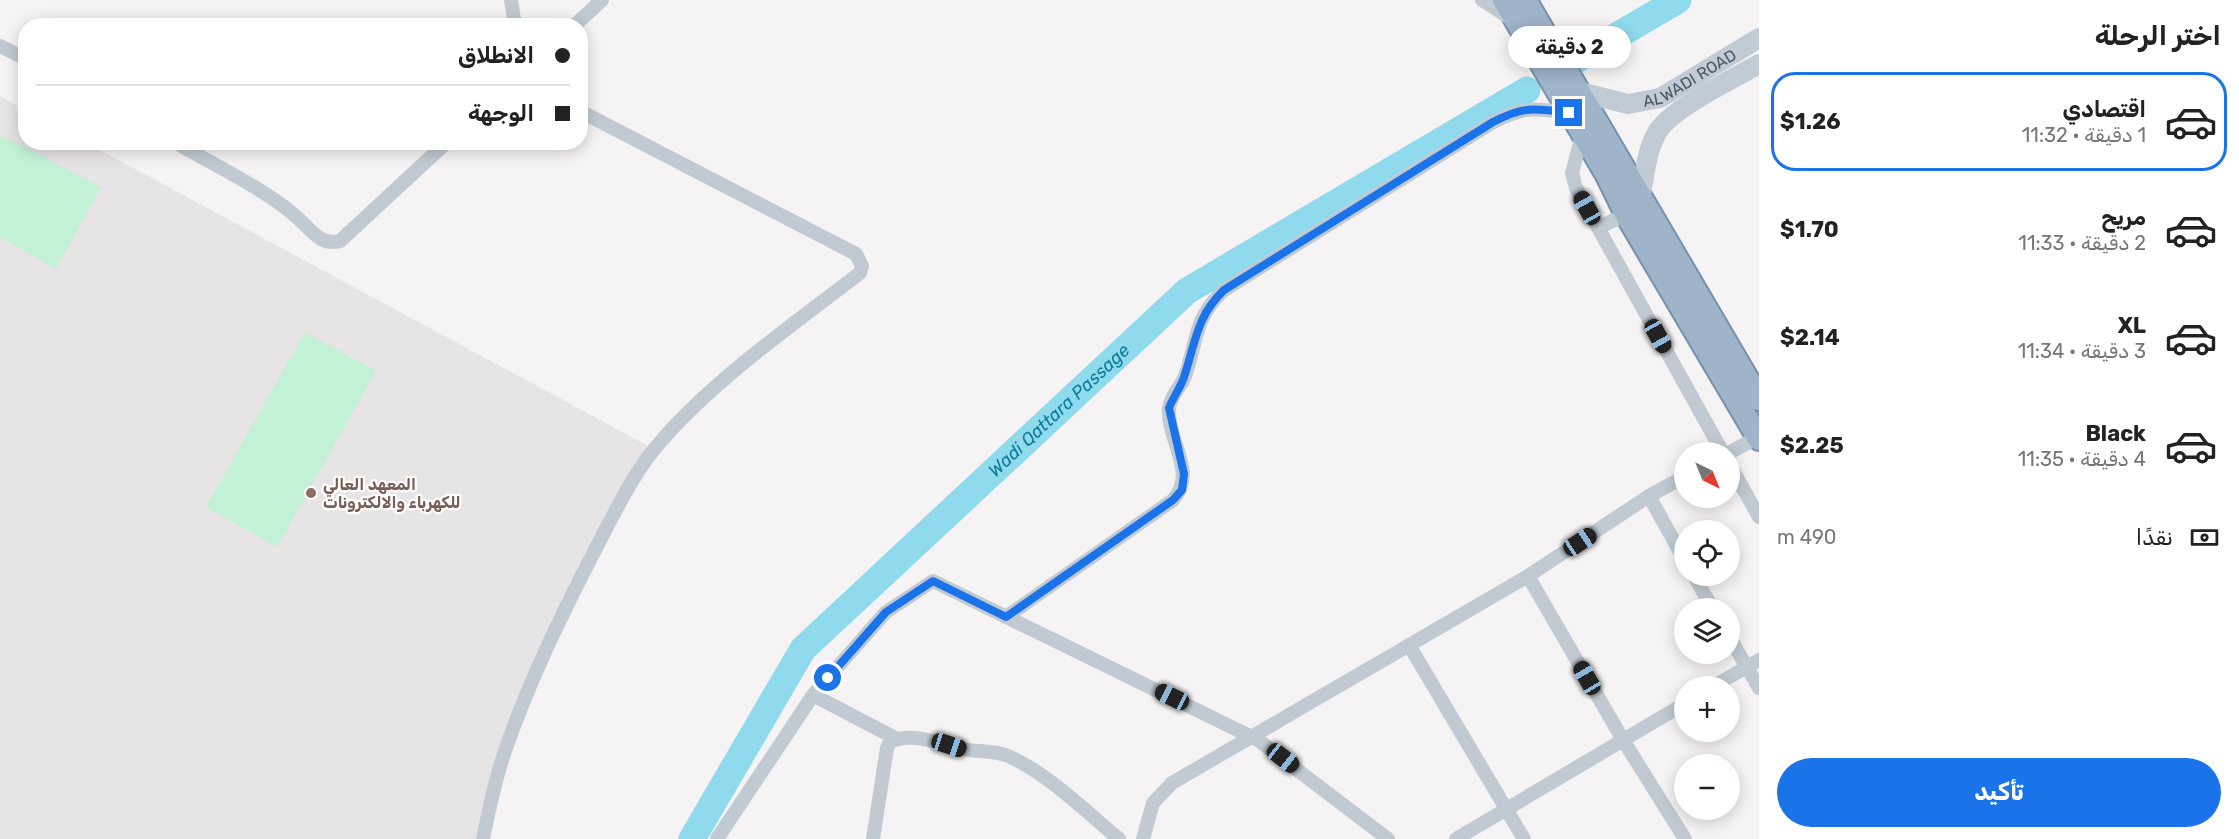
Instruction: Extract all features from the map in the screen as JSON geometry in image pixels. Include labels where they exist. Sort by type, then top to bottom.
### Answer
[{"type":"highway","points":[[1504,0],[1626,214],[1759,438]]},
{"type":"highway","points":[[1526,0],[1759,399]]},
{"type":"main road","name":"ALWADI ROAD","points":[[1580,92],[1628,104],[1659,98],[1759,38]]},
{"type":"main road","name":"ALWADI ROAD","points":[[1641,194],[1649,155],[1658,132],[1671,116],[1759,64]]},
{"type":"main road","points":[[1659,98],[1671,116]]},
{"type":"street","points":[[511,0],[514,18]]},
{"type":"street","points":[[583,18],[602,0]]},
{"type":"street","points":[[1482,0],[1520,26]]},
{"type":"street","points":[[0,46],[18,55]]},
{"type":"street","points":[[1006,617],[1173,500],[1182,490],[1184,474],[1169,408],[1185,377],[1196,332],[1208,305],[1224,290],[1493,122],[1517,110],[1535,108],[1569,113]]},
{"type":"street","points":[[483,839],[504,752],[538,665],[601,540],[644,464],[663,438],[705,398],[774,339],[860,273],[862,266],[856,254],[588,115]]},
{"type":"street","points":[[1582,135],[1572,173],[1576,188],[1717,442]]},
{"type":"street","points":[[189,150],[290,210],[323,241],[332,243],[340,241],[438,150]]},
{"type":"street","points":[[1598,228],[1626,214]]},
{"type":"street","points":[[1740,447],[1759,438]]},
{"type":"street","points":[[1143,839],[1153,803],[1160,793],[1172,783],[1528,576],[1649,496],[1674,482]]},
{"type":"street","points":[[1740,483],[1759,517]]},
{"type":"street","points":[[1649,496],[1674,541]]},
{"type":"street","points":[[1528,576],[1623,740],[1685,839]]},
{"type":"street","points":[[717,839],[813,695],[886,612],[933,581],[1250,736],[1388,839]]},
{"type":"street","points":[[1409,645],[1524,839]]},
{"type":"street","points":[[1740,656],[1759,688]]},
{"type":"street","points":[[1731,676],[1759,660]]},
{"type":"street","points":[[813,695],[897,739]]},
{"type":"street","points":[[1456,839],[1674,710]]},
{"type":"street","points":[[873,839],[886,748],[890,742],[897,739],[935,740],[962,749],[1006,755],[1039,775],[1119,839]]},
{"type":"shaded area","name":"المعهد العالي للكهرباء والالكترونات","points":[[0,96],[18,106],[18,150],[100,150],[650,447],[593,538],[504,752],[482,839],[0,839]]},
{"type":"green space","points":[[0,138],[9,139],[18,144],[18,150],[30,150],[101,187],[56,269],[0,237]]},
{"type":"green space","points":[[305,332],[376,371],[277,547],[206,507]]},
{"type":"waterway","name":"Wadi Qattara Passage","points":[[1574,61],[1678,0]]},
{"type":"waterway","name":"Wadi Qattara Passage","points":[[692,839],[803,649],[1187,291],[1527,90]]},
{"type":"place","name":"المعهد العالي للكهرباء والالكترونات","points":[[311,493]]},
{"type":"route","points":[[828,678],[886,612],[933,581],[1006,617],[1173,500],[1182,490],[1184,474],[1174,441],[1169,408],[1174,394],[1185,377],[1196,332],[1208,305],[1224,290],[1493,122],[1517,110],[1535,108],[1569,113]]}]
